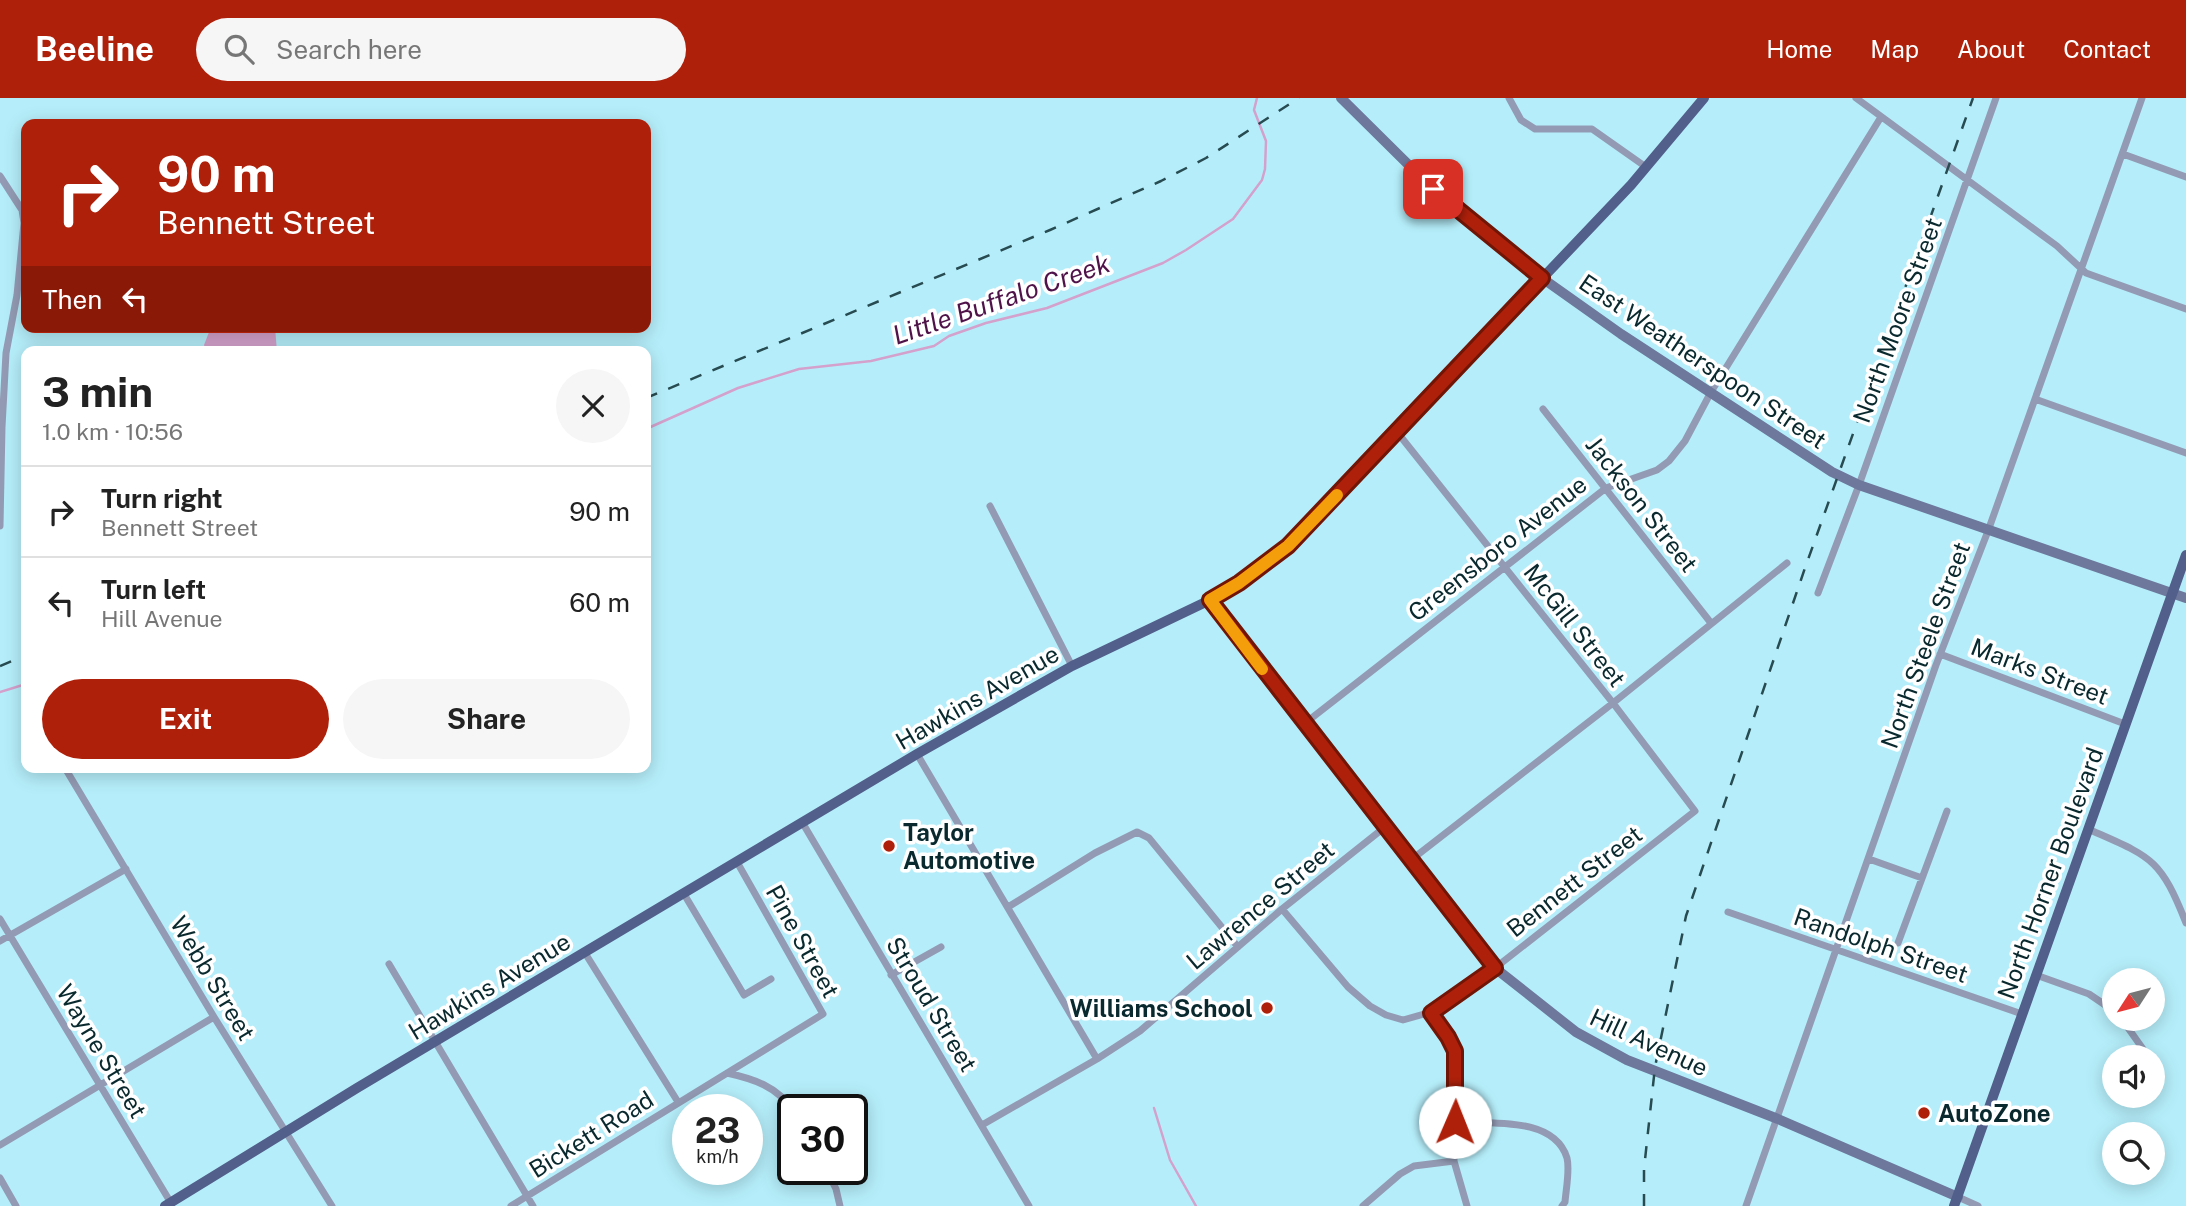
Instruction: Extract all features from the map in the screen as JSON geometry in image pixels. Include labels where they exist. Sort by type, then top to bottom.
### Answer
[{"type":"main road","name":"Hawkins Avenue","points":[[168,1204],[917,754],[1072,666],[1210,600],[1239,583],[1288,546],[1646,167],[1704,98]]},
{"type":"main road","name":"North Horner Boulevard","points":[[1956,1201],[2186,555]]},
{"type":"street","points":[[1509,98],[1521,120],[1535,130],[1592,129],[1646,167]]},
{"type":"street","points":[[1856,98],[2057,246],[2086,272],[2186,309]]},
{"type":"street","name":"North Moore Street","points":[[1818,593],[1996,98]]},
{"type":"street","name":"North Steele Street","points":[[1746,1206],[1940,654],[1988,531],[2142,98]]},
{"type":"street","name":"East Weatherspoon Street","points":[[1341,99],[1433,189],[1542,278],[1621,334],[1811,459],[1859,485],[2186,598]]},
{"type":"street","name":"Greensboro Avenue","points":[[1304,724],[1606,488],[1657,470],[1669,461],[1685,441],[1711,392],[1881,117]]},
{"type":"street","points":[[2123,154],[2186,177]]},
{"type":"street","points":[[0,176],[21,207]]},
{"type":"street","points":[[0,526],[3,355],[17,295],[21,254]]},
{"type":"street","points":[[2035,399],[2186,453]]},
{"type":"street","name":"Jackson Street","points":[[1542,409],[1712,623]]},
{"type":"street","name":"McGill Street","points":[[1397,432],[1613,703],[1695,811]]},
{"type":"street","points":[[990,506],[1072,666]]},
{"type":"street","points":[[1411,860],[1787,563]]},
{"type":"street","name":"Hill Avenue","points":[[1210,600],[1495,968],[1576,1032],[1632,1062],[1778,1119],[1956,1201]]},
{"type":"street","name":"Marks Street","points":[[1940,654],[2125,724]]},
{"type":"street","points":[[917,754],[1097,1059]]},
{"type":"street","name":"Webb Street","points":[[68,773],[214,1017],[332,1206]]},
{"type":"street","name":"Bennett Street","points":[[1282,909],[1348,986],[1370,1006],[1403,1020],[1431,1013],[1495,968],[1695,811]]},
{"type":"street","points":[[1898,943],[1947,811]]},
{"type":"street","name":"Stroud Street","points":[[802,822],[1029,1206]]},
{"type":"street","name":"Lawrence Street","points":[[982,1125],[1097,1059],[1155,1020],[1282,909],[1385,827]]},
{"type":"street","points":[[2088,828],[2150,858],[2170,883],[2186,923]]},
{"type":"street","points":[[1008,907],[1128,834],[1140,833],[1149,838],[1238,947]]},
{"type":"street","points":[[1869,859],[1922,878]]},
{"type":"street","name":"Pine Street","points":[[726,1073],[823,1014],[737,862]]},
{"type":"street","points":[[0,941],[125,869]]},
{"type":"street","points":[[684,894],[744,995],[771,979]]},
{"type":"street","name":"Randolph Street","points":[[1728,912],[2022,1014]]},
{"type":"street","name":"Wayne Street","points":[[0,919],[168,1204]]},
{"type":"street","points":[[891,975],[941,947]]},
{"type":"street","points":[[585,953],[673,1094]]},
{"type":"street","points":[[389,964],[533,1206]]},
{"type":"street","points":[[2036,975],[2089,994],[2102,1003]]},
{"type":"street","points":[[1431,1013],[1455,1051],[1454,1161],[1467,1206]]},
{"type":"street","points":[[0,1145],[214,1017]]},
{"type":"street","points":[[726,1073],[763,1083],[781,1094]]},
{"type":"street","name":"Bickett Road","points":[[691,1094],[726,1073]]},
{"type":"street","name":"Bickett Road","points":[[511,1206],[672,1106]]},
{"type":"street","points":[[1455,1122],[1533,1126],[1552,1137],[1567,1162],[1565,1202],[1562,1206]]},
{"type":"street","points":[[1363,1206],[1414,1166],[1454,1161]]},
{"type":"street","points":[[0,1178],[16,1206]]},
{"type":"street","points":[[834,1185],[840,1206]]},
{"type":"street","points":[[1956,1201],[1978,1206]]},
{"type":"shaded area","points":[[209,333],[275,333],[277,346],[204,346]]},
{"type":"waterway","name":"Little Buffalo Creek","points":[[651,427],[738,388],[799,369],[871,361],[934,346],[949,336],[986,323],[1047,308],[1163,263],[1233,219],[1262,180],[1266,141],[1254,110],[1257,98]]},
{"type":"waterway","name":"Little Buffalo Creek","points":[[0,692],[21,686]]},
{"type":"waterway","points":[[1154,1108],[1170,1160],[1196,1206]]},
{"type":"railway","points":[[651,396],[1161,181],[1206,158],[1299,98]]},
{"type":"railway","points":[[1644,1206],[1644,1169],[1655,1067],[1686,916],[1805,568],[1973,98]]},
{"type":"railway","points":[[0,666],[21,657]]},
{"type":"slow traffic","points":[[1262,669],[1210,600],[1239,583],[1288,546],[1337,495]]},
{"type":"place","name":"Taylor Automotive","points":[[889,846]]},
{"type":"place","name":"Williams School","points":[[1267,1008]]},
{"type":"place","name":"AutoZone","points":[[1924,1113]]},
{"type":"route","points":[[1433,189],[1542,278],[1288,546],[1239,583],[1210,600],[1495,968],[1431,1013],[1455,1051],[1455,1122]]}]
